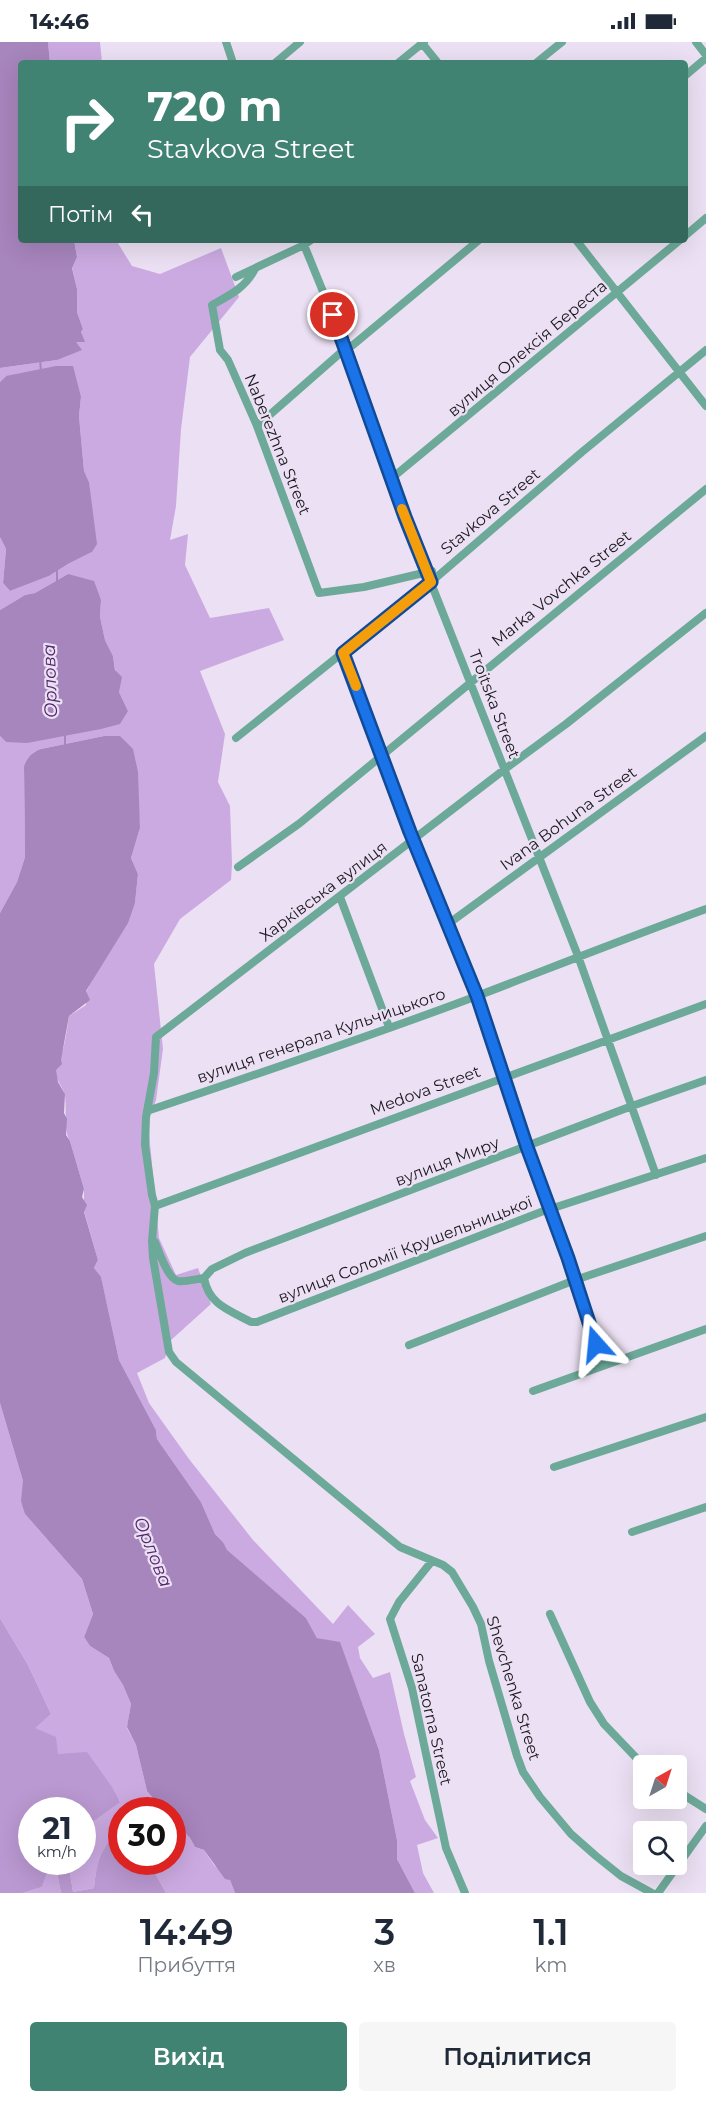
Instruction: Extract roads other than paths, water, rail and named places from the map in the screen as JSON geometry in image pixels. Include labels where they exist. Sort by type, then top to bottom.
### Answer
[{"type":"street","points":[[226,42],[232,60]]},
{"type":"street","points":[[279,60],[300,42]]},
{"type":"street","points":[[401,60],[422,42],[436,60]]},
{"type":"street","points":[[540,60],[562,42]]},
{"type":"street","points":[[688,73],[706,56],[696,42]]},
{"type":"street","points":[[688,233],[706,218]]},
{"type":"street","points":[[236,278],[304,243]]},
{"type":"street","name":"Troitska Street","points":[[306,243],[431,582],[578,956],[656,1175]]},
{"type":"street","points":[[257,426],[346,348],[353,345],[475,243]]},
{"type":"street","points":[[578,243],[706,406]]},
{"type":"street","name":"вулиця Олексія Береста","points":[[392,478],[676,243]]},
{"type":"street","name":"Naberezhna Street","points":[[255,269],[243,287],[212,305],[220,350],[228,360],[257,426],[319,593],[364,587],[427,571]]},
{"type":"street","name":"Stavkova Street","points":[[236,738],[431,582],[706,350]]},
{"type":"street","name":"Marka Vovchka Street","points":[[238,867],[300,823],[706,489]]},
{"type":"street","points":[[427,571],[442,571]]},
{"type":"street","name":"Харківська вулиця","points":[[147,1111],[154,1073],[156,1037],[566,724],[706,614]]},
{"type":"street","points":[[343,653],[414,840],[477,996],[603,1365]]},
{"type":"street","name":"Ivana Bohuna Street","points":[[448,924],[706,736]]},
{"type":"street","points":[[340,897],[389,1027]]},
{"type":"street","name":"вулиця генерала Кульчицького","points":[[147,1111],[477,996],[706,909]]},
{"type":"street","name":"Medova Street","points":[[155,1206],[706,1004]]},
{"type":"street","name":"вулиця Миру","points":[[204,1278],[212,1269],[246,1253],[706,1080]]},
{"type":"street","points":[[147,1111],[145,1145],[155,1206],[152,1237],[173,1278],[179,1281],[204,1278]]},
{"type":"street","name":"вулиця Соломії Крушельницької","points":[[204,1278],[211,1298],[251,1322],[266,1320],[363,1279],[551,1209],[706,1158]]},
{"type":"street","points":[[409,1345],[575,1280],[706,1236]]},
{"type":"street","name":"Shevchenka Street","points":[[152,1237],[166,1342],[176,1362],[400,1547],[443,1565],[452,1572],[481,1624],[489,1661],[523,1772],[540,1797],[571,1834],[621,1876],[652,1893]]},
{"type":"street","points":[[533,1391],[706,1329]]},
{"type":"street","points":[[554,1467],[706,1417]]},
{"type":"street","points":[[632,1532],[706,1508]]},
{"type":"street","name":"Sanatorna Street","points":[[432,1562],[399,1602],[390,1619],[412,1689],[446,1848],[465,1893]]},
{"type":"street","points":[[550,1614],[590,1702],[604,1724],[634,1755]]},
{"type":"street","points":[[687,1797],[706,1809]]},
{"type":"street","points":[[658,1893],[706,1826]]},
{"type":"water","points":[[0,42],[48,42],[50,60],[18,60],[18,243],[75,243],[77,257],[72,268],[77,289],[77,312],[85,342],[76,342],[82,350],[57,360],[0,368]]},
{"type":"water","points":[[56,366],[73,366],[81,397],[79,416],[84,471],[89,482],[97,544],[92,552],[49,576],[10,591],[3,583],[6,549],[0,537],[0,382],[6,376]]},
{"type":"water","points":[[68,574],[94,581],[101,600],[100,617],[105,640],[113,656],[115,670],[122,677],[119,692],[128,711],[120,724],[101,729],[27,743],[6,742],[0,736],[0,610]]},
{"type":"water","points":[[104,736],[120,736],[133,749],[138,772],[140,828],[131,858],[138,874],[135,903],[128,923],[86,991],[90,1000],[69,1016],[62,1064],[56,1070],[58,1082],[65,1094],[66,1135],[70,1141],[84,1189],[82,1197],[87,1205],[84,1212],[98,1260],[94,1268],[101,1277],[119,1360],[156,1430],[157,1439],[201,1502],[215,1534],[227,1550],[306,1618],[317,1638],[340,1642],[379,1750],[397,1840],[397,1859],[415,1893],[235,1893],[230,1880],[225,1879],[204,1850],[195,1847],[186,1834],[186,1797],[152,1797],[147,1791],[136,1745],[127,1727],[131,1704],[109,1658],[90,1646],[84,1637],[93,1614],[82,1579],[25,1514],[21,1501],[23,1481],[0,1403],[0,913],[17,882],[25,857],[24,766],[33,753],[41,749]]},
{"type":"waterway","name":"Орлова","points":[[40,359],[41,372]]},
{"type":"waterway","name":"Орлова","points":[[57,569],[57,581]]},
{"type":"waterway","name":"Орлова","points":[[65,734],[65,746]]}]
